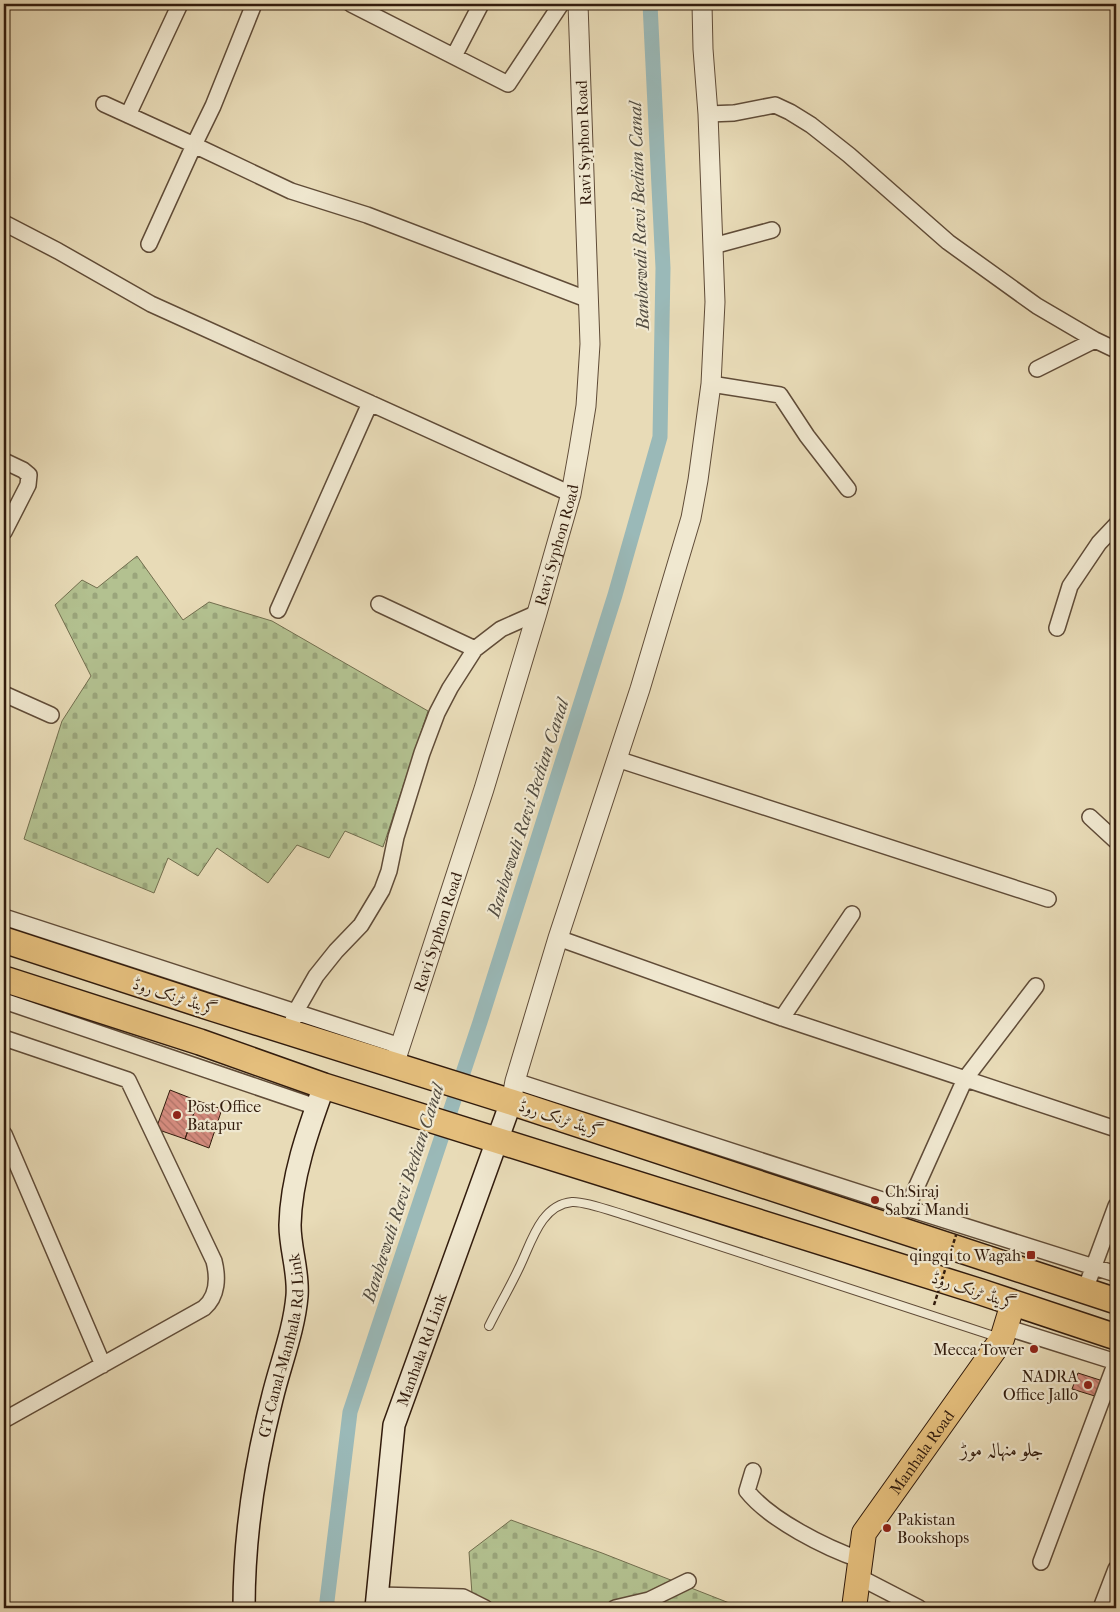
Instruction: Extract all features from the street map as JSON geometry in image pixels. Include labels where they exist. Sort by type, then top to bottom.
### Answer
[{"type":"highway","name":"گرینڈ ٹرنک روڈ","points":[[4,940],[209,1007],[293,1022],[1116,1301]]},
{"type":"highway","name":"گرینڈ ٹرنک روڈ","points":[[4,979],[200,1042],[320,1096],[393,1107],[1116,1336]]},
{"type":"highway","points":[[200,1042],[209,1007]]},
{"type":"main road","name":"Manhala Rd Link","points":[[377,1601],[394,1425],[467,1220],[490,1138],[509,1094]]},
{"type":"main road","name":"GT-Canal-Manhala Rd Link","points":[[244,1608],[246,1556],[254,1490],[271,1400],[297,1296],[292,1247],[291,1208],[297,1174],[320,1096]]},
{"type":"main road","name":"Manhala Road","points":[[854,1608],[864,1533],[1003,1333],[1013,1303]]},
{"type":"street","points":[[128,115],[180,4]]},
{"type":"street","points":[[149,244],[213,106],[254,4]]},
{"type":"street","points":[[350,4],[508,84],[561,4]]},
{"type":"street","points":[[454,56],[481,4]]},
{"type":"street","name":"Ravi Syphon Road","points":[[400,1059],[484,789],[571,494],[586,406],[590,344],[578,4]]},
{"type":"street","points":[[702,4],[708,114],[714,311],[712,384],[691,518],[640,689],[509,1094],[907,1208],[1116,1274]]},
{"type":"street","points":[[104,104],[291,191],[367,215],[589,300]]},
{"type":"street","points":[[708,114],[734,113],[775,105],[790,112],[811,125],[849,155],[948,242],[1037,306],[1116,350]]},
{"type":"street","points":[[4,223],[58,251],[151,304],[571,494]]},
{"type":"street","points":[[713,246],[772,230]]},
{"type":"street","points":[[1037,369],[1095,340]]},
{"type":"street","points":[[712,384],[780,395],[807,436],[848,489]]},
{"type":"street","points":[[278,610],[370,403]]},
{"type":"street","points":[[4,462],[24,470],[29,475],[28,485],[4,532]]},
{"type":"street","points":[[1057,628],[1070,586],[1099,544],[1116,525]]},
{"type":"street","points":[[379,604],[475,649]]},
{"type":"street","points":[[4,917],[293,1022],[316,976],[336,951],[361,925],[382,890],[422,753],[437,713],[450,688],[475,649],[501,629],[537,612]]},
{"type":"street","points":[[4,694],[51,715]]},
{"type":"street","points":[[616,759],[1048,899]]},
{"type":"street","points":[[1090,817],[1116,841]]},
{"type":"street","points":[[782,1018],[852,914]]},
{"type":"street","points":[[558,938],[782,1018],[1116,1129]]},
{"type":"street","points":[[907,1208],[965,1079],[1036,986]]},
{"type":"street","points":[[4,1001],[320,1096]]},
{"type":"street","points":[[4,1038],[128,1080],[214,1261],[216,1271],[216,1284],[209,1304],[204,1308],[4,1420]]},
{"type":"street","points":[[4,1134],[103,1366]]},
{"type":"street","points":[[1085,1290],[1116,1206]]},
{"type":"street","points":[[1003,1333],[1116,1362],[1041,1562]]},
{"type":"street","points":[[753,1471],[747,1491],[756,1503],[797,1530],[837,1552],[919,1608]]},
{"type":"street","points":[[1101,1608],[1116,1568]]},
{"type":"street","points":[[615,1608],[649,1600],[688,1581]]},
{"type":"street","points":[[377,1601],[463,1597],[485,1608]]},
{"type":"lane","points":[[489,1326],[520,1266],[537,1227],[558,1206],[573,1202],[628,1216],[1003,1333]]},
{"type":"path","points":[[934,1305],[956,1235]]},
{"type":"green space","points":[[137,556],[183,620],[209,602],[272,621],[428,711],[383,847],[345,831],[329,858],[297,845],[268,883],[217,848],[198,876],[168,858],[154,893],[24,839],[62,721],[91,676],[55,605],[82,580],[97,588]]},
{"type":"green space","points":[[511,1520],[602,1553],[742,1608],[473,1608],[469,1552]]},
{"type":"building","name":"Post Office Batapur","points":[[170,1090],[198,1101],[185,1139],[156,1129]]},
{"type":"building","points":[[198,1101],[222,1109],[209,1148],[185,1139]]},
{"type":"building","name":"NADRA Office Jallo","points":[[1078,1373],[1103,1381],[1098,1397],[1072,1389]]},
{"type":"waterway","name":"Banbawali Ravi Bedian Canal","points":[[328,1608],[327,1601],[350,1412],[480,1022],[615,595],[660,437],[663,268],[650,4]]},
{"type":"place","name":"Post Office Batapur","points":[[177,1115]]},
{"type":"place","name":"Ch.Siraj Sabzi Mandi","points":[[875,1200]]},
{"type":"place","name":"qingqi to Wagah","points":[[1031,1255]]},
{"type":"place","name":"Mecca Tower","points":[[1034,1349]]},
{"type":"place","name":"NADRA Office Jallo","points":[[1088,1385]]},
{"type":"place","name":"Pakistan Bookshops","points":[[887,1528]]},
{"type":"district","name":"جلو منہالہ موڑ","points":[[1002,1449]]}]
